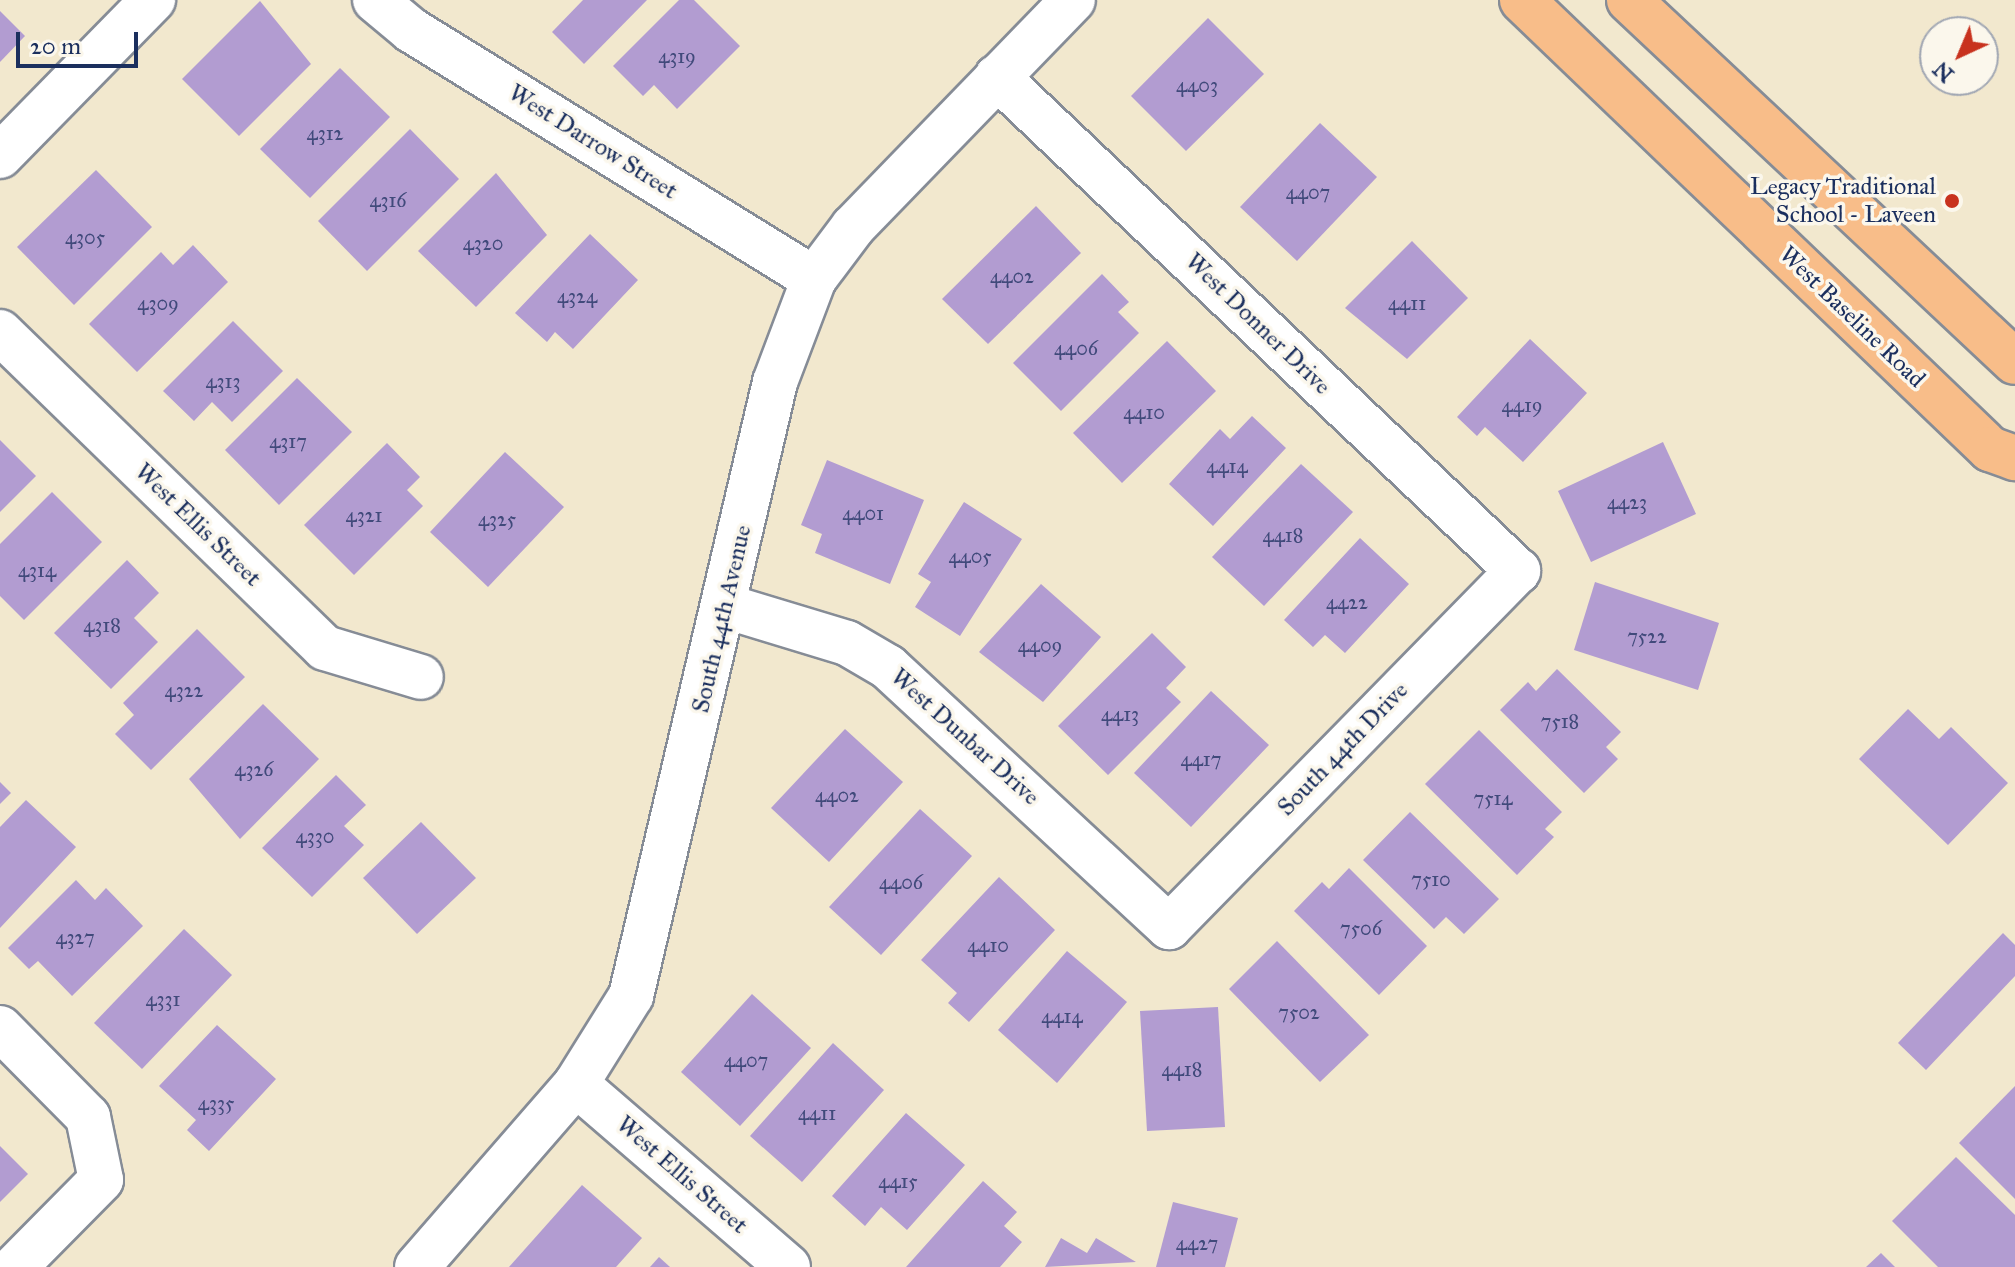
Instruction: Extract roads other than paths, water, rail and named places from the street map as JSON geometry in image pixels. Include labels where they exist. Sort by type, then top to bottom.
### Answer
[{"type":"main road","name":"West Baseline Road","points":[[1522,0],[1990,449],[2015,458]]},
{"type":"main road","points":[[1629,0],[2015,362]]},
{"type":"street","points":[[0,156],[153,0]]},
{"type":"street","name":"West Darrow Street","points":[[375,0],[411,30],[814,279]]},
{"type":"street","name":"South 44th Avenue","points":[[417,1267],[576,1084],[612,1034],[645,960],[775,382],[814,279],[853,227],[1073,0]]},
{"type":"street","name":"West Donner Drive","points":[[997,77],[1518,571]]},
{"type":"street","name":"West Ellis Street","points":[[0,332],[325,648],[421,677]]},
{"type":"street","name":"South 44th Drive","points":[[1169,927],[1518,571]]},
{"type":"street","name":"West Dunbar Drive","points":[[725,606],[847,643],[888,667],[1169,927]]},
{"type":"street","points":[[0,1028],[88,1117],[101,1180],[15,1267]]},
{"type":"street","name":"West Ellis Street","points":[[576,1084],[788,1267]]},
{"type":"place","name":"Legacy Traditional School - Laveen","points":[[1952,201]]}]
